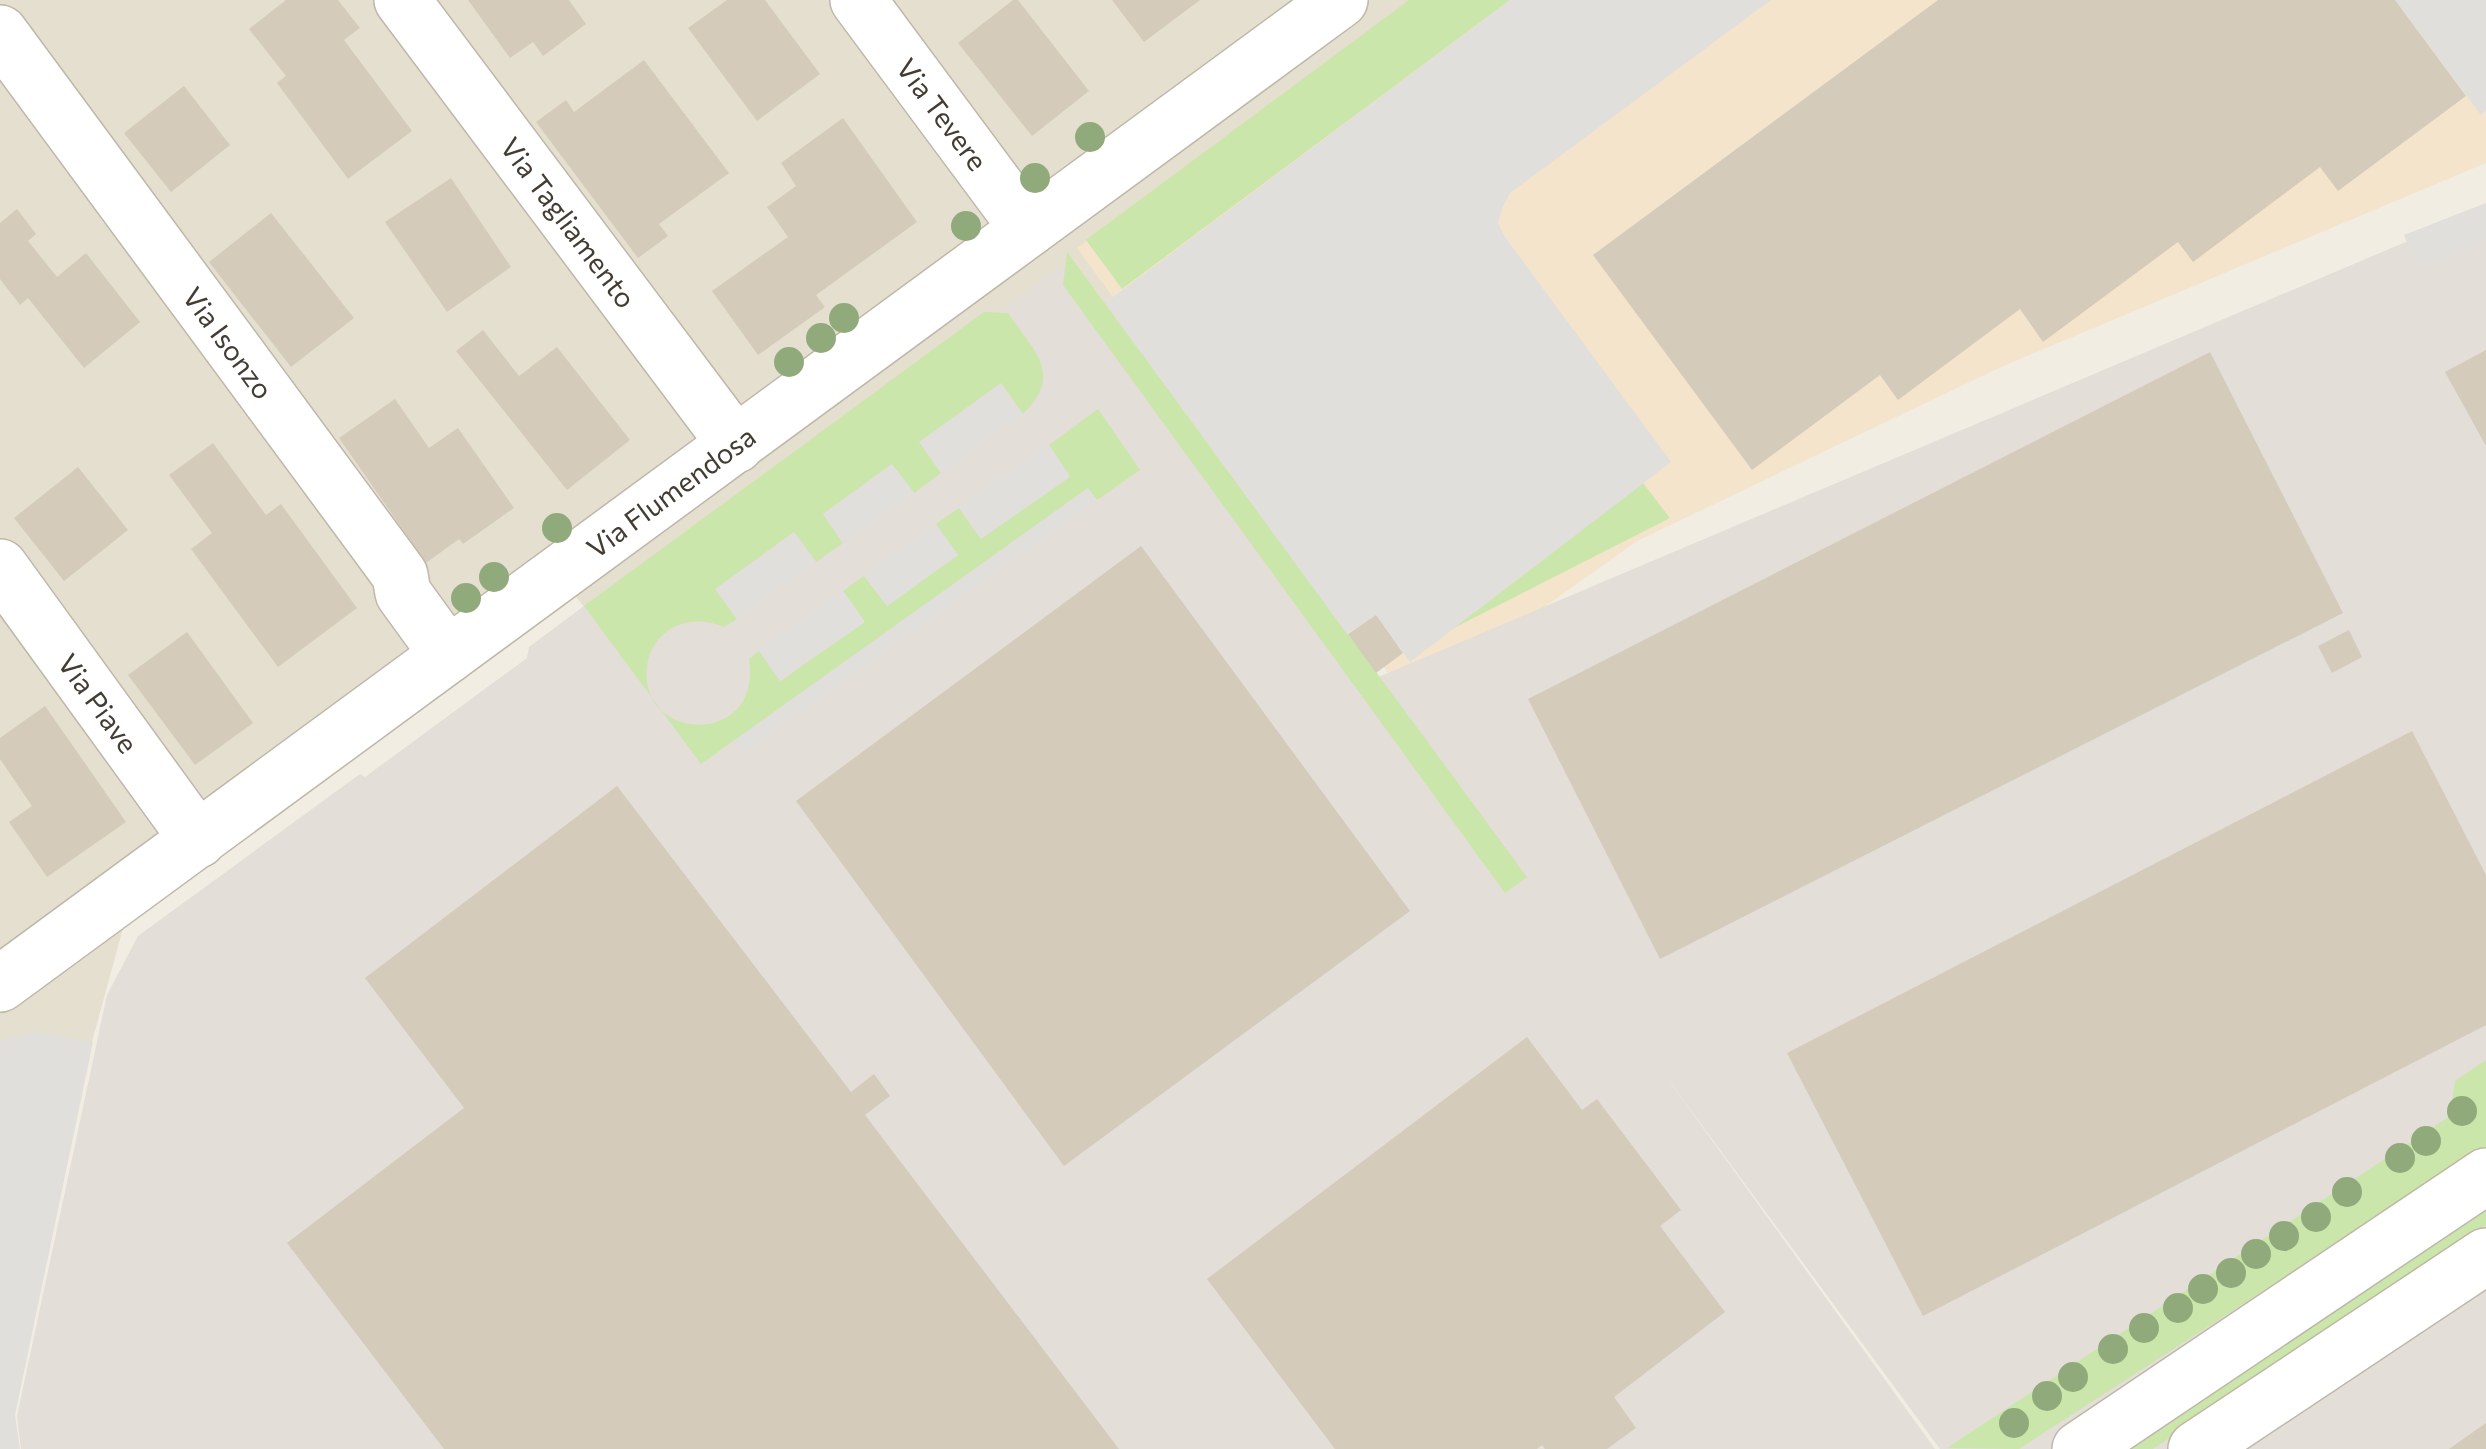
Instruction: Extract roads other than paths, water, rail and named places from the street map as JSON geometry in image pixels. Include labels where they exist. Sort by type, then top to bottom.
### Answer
[{"type":"street","name":"Via Tagliamento","points":[[402,0],[736,445]]},
{"type":"street","name":"Via Tevere","points":[[858,0],[1028,228]]},
{"type":"street","name":"Via Flumendosa","points":[[0,984],[736,445],[1328,4]]},
{"type":"street","name":"Via Isonzo","points":[[0,32],[400,574],[403,592],[448,655]]},
{"type":"street","name":"Via Piave","points":[[0,567],[198,840]]},
{"type":"street","points":[[2080,1449],[2486,1176]]},
{"type":"street","points":[[2196,1449],[2486,1256]]}]
